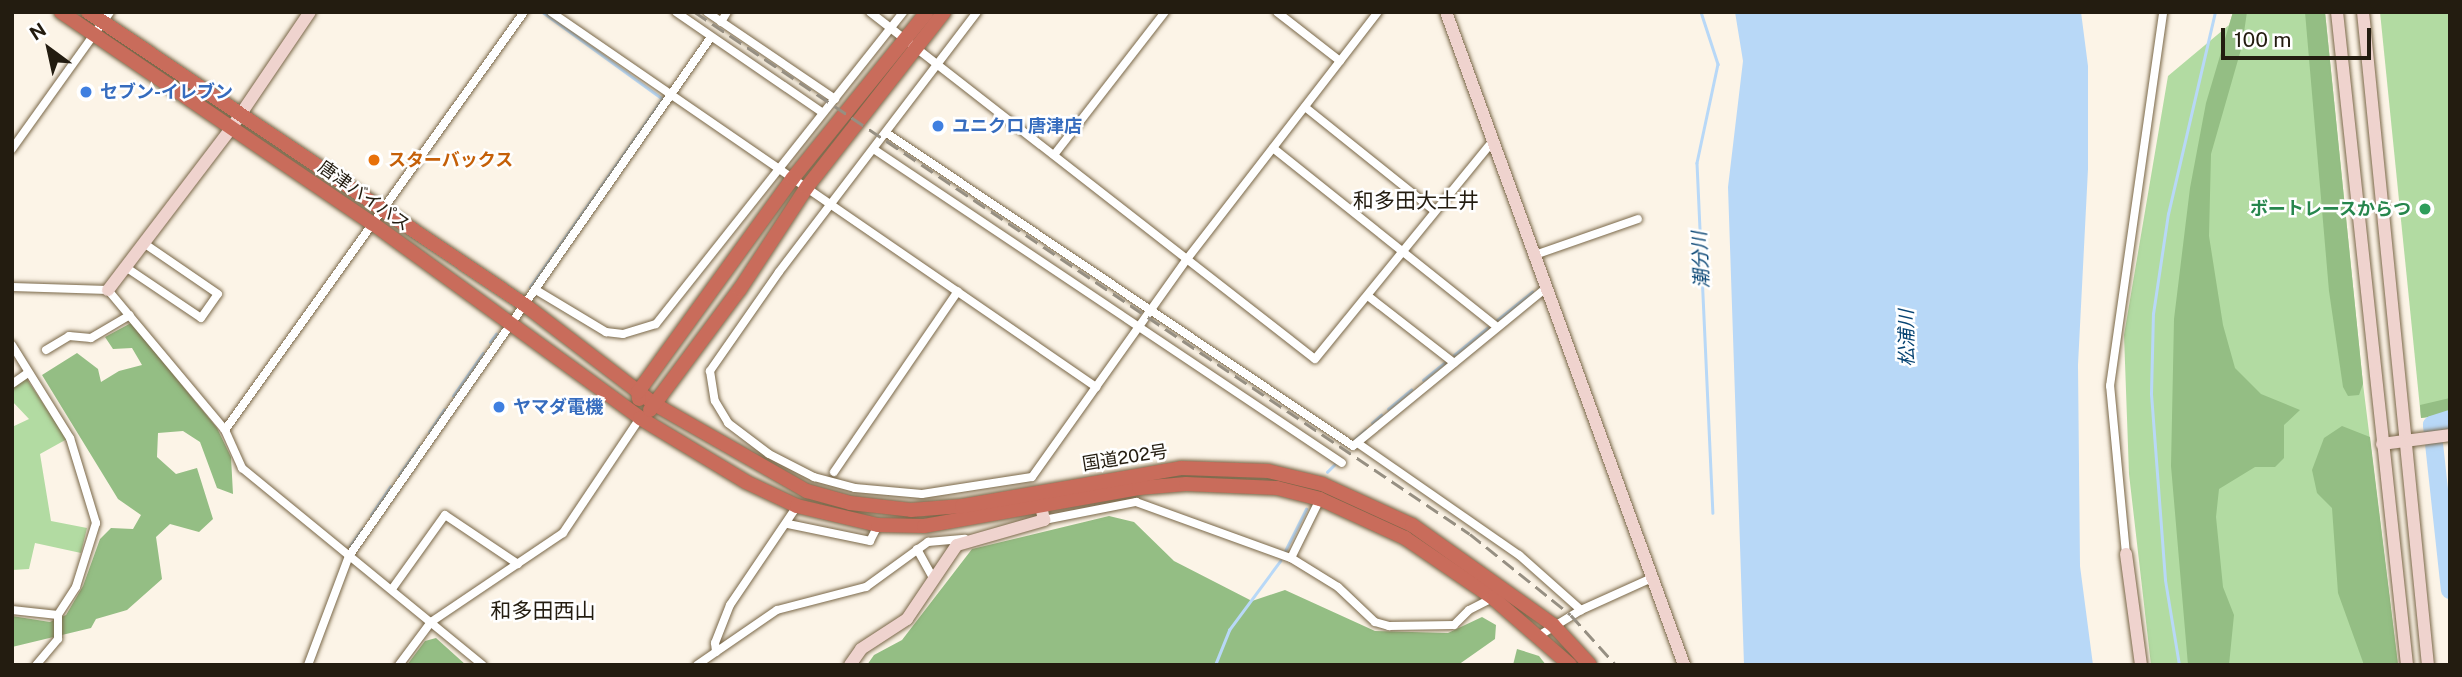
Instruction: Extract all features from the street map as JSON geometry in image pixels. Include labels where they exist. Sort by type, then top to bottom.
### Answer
[{"type":"highway","name":"唐津バイパス","points":[[61,12],[103,23]]},
{"type":"highway","name":"唐津バイパス","points":[[88,12],[510,326],[640,418]]},
{"type":"highway","points":[[640,418],[656,405],[807,187],[911,44],[927,12]]},
{"type":"highway","points":[[640,418],[638,391],[793,178],[911,44],[944,12]]},
{"type":"highway","name":"唐津バイパス","points":[[235,122],[381,211],[525,305],[638,391]]},
{"type":"highway","name":"国道202号","points":[[638,391],[656,405],[715,440],[807,491],[850,503],[911,510],[1001,499],[1039,507],[1181,468],[1268,471],[1322,484],[1412,524],[1553,625],[1590,665]]},
{"type":"highway","name":"国道202号","points":[[640,418],[746,482],[797,506],[817,513],[878,525],[924,526],[1039,507],[1238,484],[1320,499],[1405,538],[1493,598],[1540,635],[1570,665]]},
{"type":"street","points":[[108,290],[235,122],[310,12]]},
{"type":"street","points":[[225,430],[524,12]]},
{"type":"street","points":[[551,12],[1096,387]]},
{"type":"street","points":[[676,12],[823,113]]},
{"type":"street","points":[[707,12],[835,99]]},
{"type":"street","points":[[721,22],[727,12]]},
{"type":"street","points":[[870,12],[1315,359],[1493,141]]},
{"type":"street","points":[[536,290],[606,332],[631,333],[656,324],[903,12]]},
{"type":"street","points":[[977,12],[941,66],[714,360],[711,387],[728,423],[769,454],[814,477],[855,488],[922,494],[1032,477],[1187,259],[1378,12]]},
{"type":"street","points":[[1054,155],[1165,12]]},
{"type":"street","points":[[1277,12],[1340,61]]},
{"type":"street","points":[[1446,12],[1684,665]]},
{"type":"street","points":[[2141,665],[2126,554],[2110,386],[2163,12]]},
{"type":"street","points":[[2337,12],[2407,665]]},
{"type":"street","points":[[2363,12],[2428,665]]},
{"type":"street","points":[[12,149],[103,23]]},
{"type":"street","points":[[308,665],[349,556],[711,37]]},
{"type":"street","points":[[1305,107],[1435,211]]},
{"type":"street","points":[[888,134],[1353,446],[1359,444],[1547,287]]},
{"type":"street","points":[[1273,148],[1497,327]]},
{"type":"street","points":[[875,150],[1342,463]]},
{"type":"street","points":[[1535,255],[1638,219]]},
{"type":"street","points":[[127,268],[201,318],[218,294],[145,244]]},
{"type":"street","points":[[12,288],[108,290],[225,430],[242,468],[483,665]]},
{"type":"street","points":[[834,472],[958,291]]},
{"type":"street","points":[[1368,296],[1454,363]]},
{"type":"street","points":[[46,350],[69,336],[91,338],[130,315]]},
{"type":"street","points":[[12,345],[70,438],[96,523],[76,587],[58,615],[58,639],[36,665]]},
{"type":"street","points":[[12,384],[28,373]]},
{"type":"street","points":[[399,665],[431,622],[563,533],[640,418]]},
{"type":"street","points":[[715,440],[728,423]]},
{"type":"street","points":[[2382,444],[2444,436]]},
{"type":"street","points":[[1359,444],[1519,555],[1581,610]]},
{"type":"street","points":[[807,491],[814,477]]},
{"type":"street","points":[[697,665],[790,604],[866,587],[928,542],[965,539],[1039,507],[1032,477]]},
{"type":"street","points":[[999,481],[1001,499]]},
{"type":"street","points":[[1137,495],[1291,558],[1338,587],[1375,622],[1389,626],[1454,625],[1469,610],[1493,598]]},
{"type":"street","points":[[1291,558],[1320,499]]},
{"type":"street","points":[[716,652],[715,643],[730,605],[788,524],[797,506]]},
{"type":"street","points":[[809,530],[817,513]]},
{"type":"street","points":[[392,589],[445,515],[517,564]]},
{"type":"street","points":[[788,524],[870,541],[878,525]]},
{"type":"street","points":[[850,665],[861,649],[907,619],[965,539]]},
{"type":"street","points":[[917,549],[934,580]]},
{"type":"street","points":[[1540,635],[1581,610],[1652,578]]},
{"type":"street","points":[[12,610],[58,615]]},
{"type":"green space","points":[[2233,12],[2325,12],[2363,384],[2398,665],[2151,665],[2129,474],[2124,335],[2168,76],[2229,25]]},
{"type":"green space","points":[[2233,12],[2247,12],[2242,46],[2211,154],[2209,236],[2223,325],[2235,368],[2261,394],[2300,410],[2284,425],[2284,458],[2275,467],[2255,467],[2219,489],[2216,517],[2223,587],[2234,615],[2229,665],[2188,665],[2171,466],[2174,319],[2190,188],[2206,103]]},
{"type":"green space","points":[[2305,12],[2325,12],[2363,384],[2359,395],[2348,396],[2343,387],[2329,291]]},
{"type":"green space","name":"ボートレースからつ","points":[[2380,12],[2450,12],[2450,414],[2421,418]]},
{"type":"green space","points":[[131,323],[217,428],[231,457],[233,494],[217,488],[200,442],[183,431],[158,433],[157,457],[176,474],[197,468],[213,519],[199,532],[170,524],[156,537],[162,579],[127,610],[96,619],[91,628],[12,647],[12,616],[50,622],[66,615],[83,586],[100,539],[111,528],[133,529],[141,515],[118,499],[42,375],[77,353],[98,369],[101,382],[119,371],[142,365],[132,348],[113,349],[105,337]]},
{"type":"green space","points":[[26,378],[67,439],[40,454],[51,521],[87,528],[81,553],[35,543],[29,569],[12,570],[12,427],[29,419],[12,401],[12,388]]},
{"type":"green space","points":[[2450,398],[2450,414],[2421,418],[2420,405]]},
{"type":"green space","points":[[2342,426],[2370,437],[2398,665],[2364,665],[2338,593],[2332,508],[2317,493],[2312,470],[2324,438]]},
{"type":"green space","points":[[1109,516],[1134,522],[1174,561],[1252,601],[1285,590],[1375,631],[1448,633],[1482,617],[1496,625],[1495,639],[1458,665],[867,665],[874,655],[902,640],[972,549]]},
{"type":"green space","points":[[436,638],[466,665],[407,665],[425,641]]},
{"type":"green space","points":[[1517,649],[1539,656],[1546,665],[1513,665]]},
{"type":"water","name":"松浦川","points":[[1735,12],[2081,12],[2088,66],[2088,169],[2078,365],[2080,566],[2093,665],[1744,665],[1728,187],[1743,61]]},
{"type":"waterway","points":[[530,287],[662,99],[542,12]]},
{"type":"waterway","name":"潮分川","points":[[1701,12],[1718,64],[1697,163],[1713,513]]},
{"type":"waterway","points":[[2179,665],[2165,580],[2151,394],[2153,314],[2168,214],[2215,12]]},
{"type":"waterway","points":[[1497,320],[1532,292]]},
{"type":"waterway","points":[[1454,355],[1487,328]]},
{"type":"waterway","points":[[490,342],[496,334]]},
{"type":"waterway","points":[[453,396],[483,353]]},
{"type":"waterway","points":[[1423,380],[1444,363]]},
{"type":"waterway","points":[[1388,409],[1411,390]]},
{"type":"waterway","points":[[429,432],[444,410]]},
{"type":"waterway","points":[[1372,423],[1381,415]]},
{"type":"waterway","points":[[2450,419],[2432,425],[2450,590]]},
{"type":"waterway","points":[[1354,440],[1365,430]]},
{"type":"waterway","points":[[399,475],[419,446]]},
{"type":"waterway","points":[[1327,472],[1334,465]]},
{"type":"waterway","points":[[371,515],[390,487]]},
{"type":"waterway","points":[[1285,551],[1306,509]]},
{"type":"waterway","points":[[350,546],[362,529]]},
{"type":"waterway","points":[[1215,665],[1229,630],[1280,561]]},
{"type":"railway","points":[[695,12],[1470,534],[1571,615],[1616,665]]},
{"type":"place","name":"セブン-イレブン","points":[[86,92]]},
{"type":"place","name":"ユニクロ 唐津店","points":[[938,126]]},
{"type":"place","name":"スターバックス","points":[[374,160]]},
{"type":"place","name":"ボートレースからつ","points":[[2425,209]]},
{"type":"place","name":"ヤマダ電機","points":[[499,407]]},
{"type":"district","name":"和多田大土井","points":[[1416,201]]},
{"type":"district","name":"和多田西山","points":[[543,611]]}]
